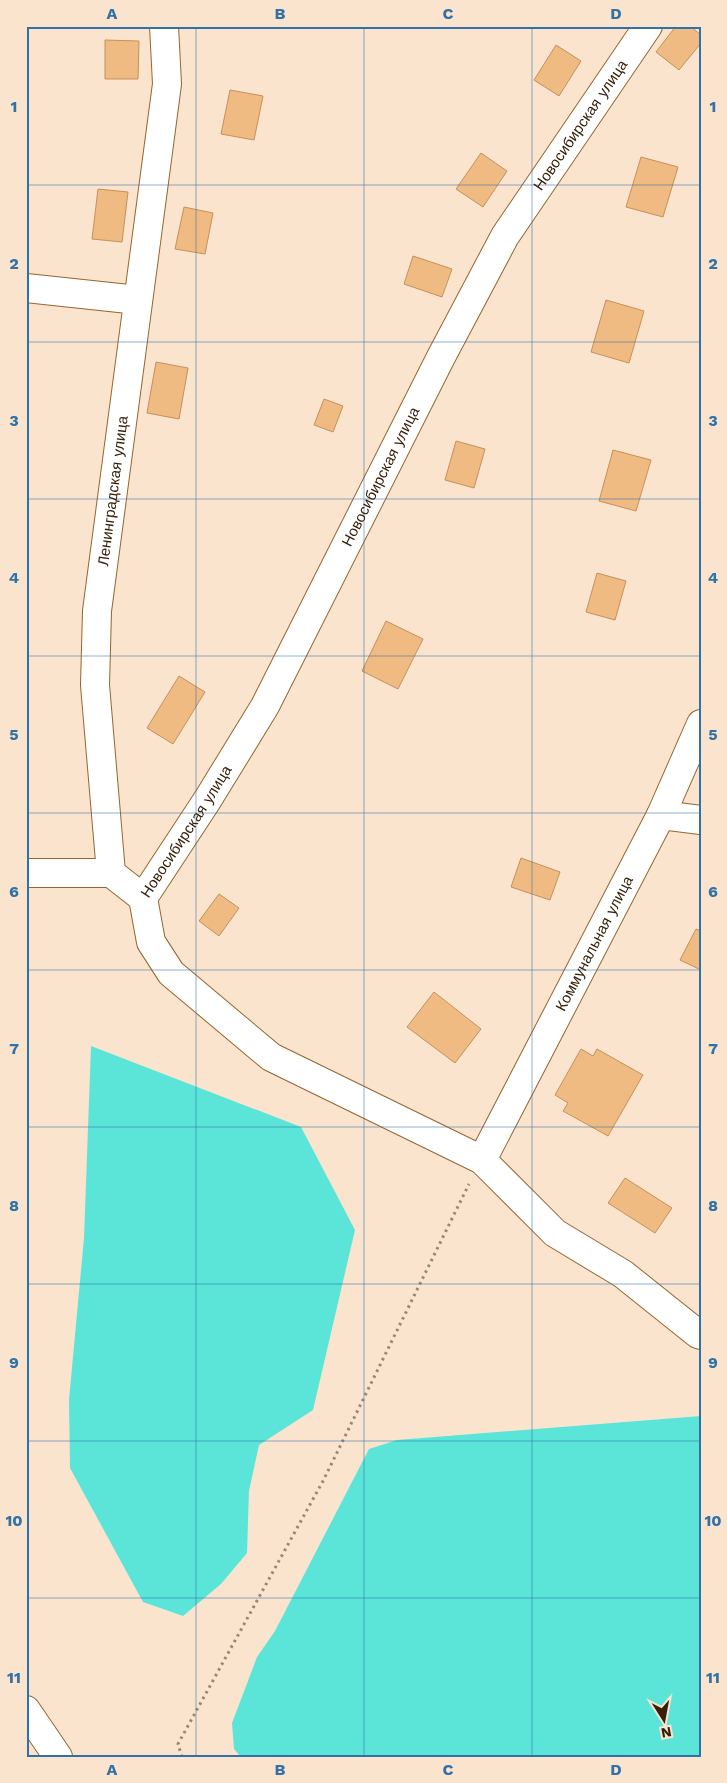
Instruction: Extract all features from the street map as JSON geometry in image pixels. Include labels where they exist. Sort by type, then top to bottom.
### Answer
[{"type":"street","name":"Ленинградская улица","points":[[111,873],[95,685],[97,612],[167,84],[164,26]]},
{"type":"street","name":"Новосибирская улица","points":[[111,873],[143,898],[208,799],[265,706],[440,357],[505,236],[648,26]]},
{"type":"street","points":[[26,288],[138,300]]},
{"type":"street","name":"Коммунальная улица","points":[[482,1160],[661,815],[701,724]]},
{"type":"street","points":[[661,815],[701,820]]},
{"type":"street","points":[[26,874],[111,873]]},
{"type":"street","points":[[143,898],[151,942],[171,973],[271,1058],[482,1160],[555,1233],[623,1274],[701,1335]]},
{"type":"street","points":[[26,1710],[58,1757]]},
{"type":"path","points":[[182,1757],[178,1744],[323,1482],[482,1160]]},
{"type":"water","points":[[91,1046],[301,1127],[355,1230],[313,1410],[259,1445],[249,1491],[247,1553],[221,1584],[183,1616],[143,1602],[70,1468],[69,1400],[84,1238]]},
{"type":"water","points":[[701,1416],[701,1757],[241,1757],[234,1749],[232,1723],[257,1657],[275,1631],[369,1449],[397,1440]]},
{"type":"building","points":[[676,26],[690,26],[701,35],[701,43],[679,70],[656,52]]},
{"type":"building","points":[[105,40],[139,41],[138,79],[105,79]]},
{"type":"building","points":[[556,45],[581,61],[559,96],[534,80]]},
{"type":"building","points":[[230,90],[263,96],[254,140],[221,134]]},
{"type":"building","points":[[481,153],[507,171],[483,207],[456,189]]},
{"type":"building","points":[[641,157],[678,167],[663,217],[626,207]]},
{"type":"building","points":[[98,189],[128,192],[122,242],[92,239]]},
{"type":"building","points":[[184,207],[213,213],[205,254],[175,249]]},
{"type":"building","points":[[413,256],[452,269],[442,297],[404,284]]},
{"type":"building","points":[[606,300],[644,311],[629,363],[591,352]]},
{"type":"building","points":[[156,362],[188,368],[179,419],[147,413]]},
{"type":"building","points":[[324,399],[343,406],[333,432],[314,425]]},
{"type":"building","points":[[456,441],[485,449],[474,488],[445,480]]},
{"type":"building","points":[[613,450],[651,460],[636,511],[599,501]]},
{"type":"building","points":[[597,573],[626,581],[615,620],[586,612]]},
{"type":"building","points":[[386,621],[423,639],[398,689],[362,671]]},
{"type":"building","points":[[179,676],[205,692],[173,744],[147,728]]},
{"type":"building","points":[[521,858],[560,872],[550,900],[511,887]]},
{"type":"building","points":[[219,894],[239,908],[219,936],[199,921]]},
{"type":"building","points":[[696,929],[701,931],[701,970],[680,960]]},
{"type":"building","points":[[434,992],[481,1029],[455,1063],[407,1027]]},
{"type":"building","points":[[581,1049],[593,1056],[597,1049],[643,1075],[608,1136],[563,1111],[568,1103],[555,1095]]},
{"type":"building","points":[[625,1178],[672,1208],[655,1233],[608,1203]]}]
